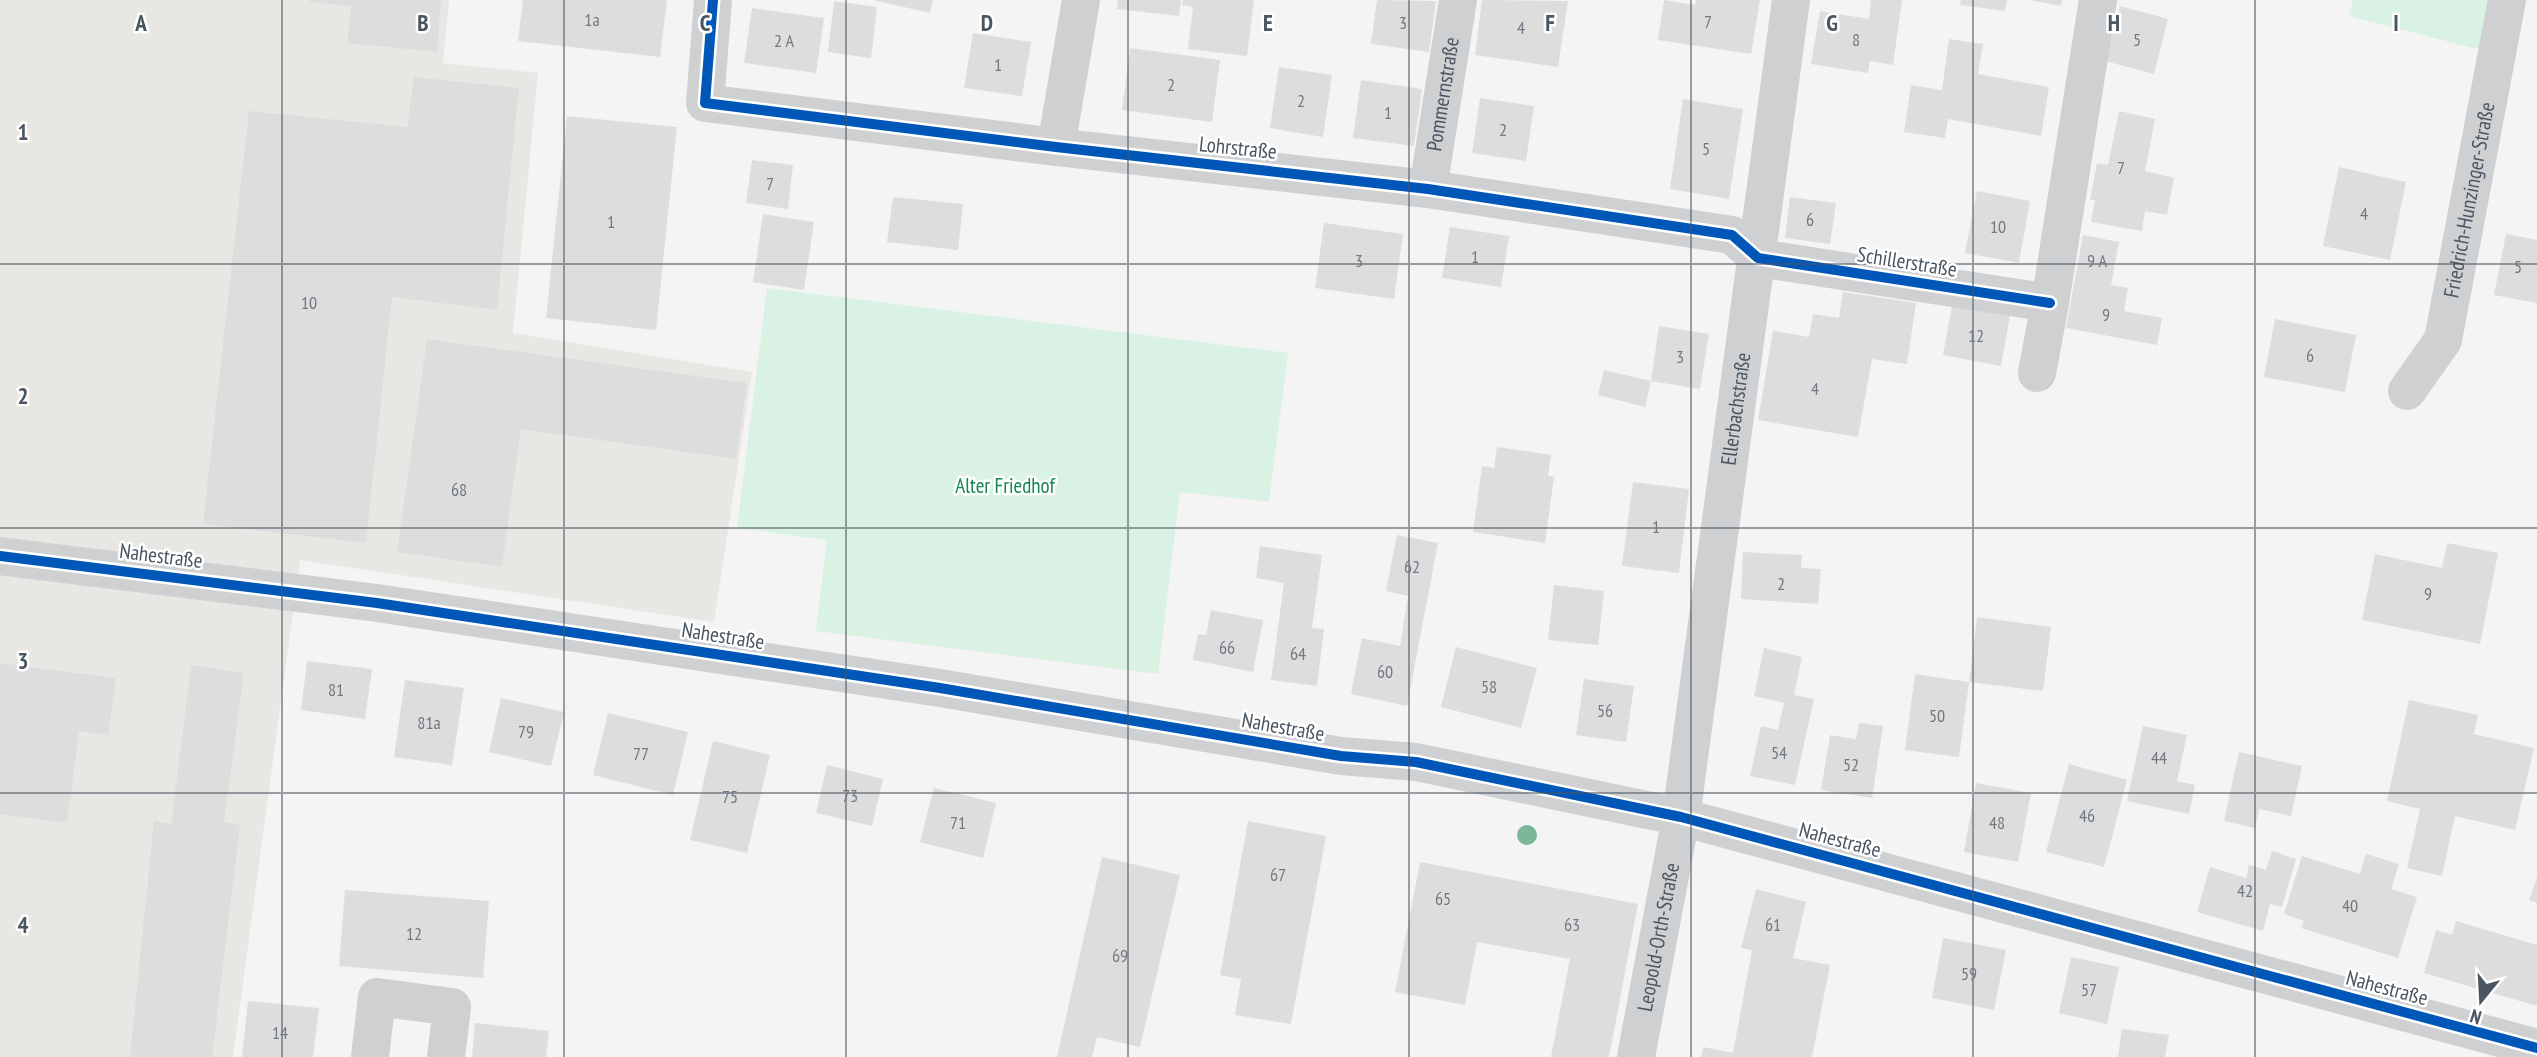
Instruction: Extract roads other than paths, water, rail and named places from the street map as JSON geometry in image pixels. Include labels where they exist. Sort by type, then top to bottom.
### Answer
[{"type":"street","name":"Lohrstraße","points":[[713,0],[705,103],[1056,147],[1428,189],[1732,235],[1758,258]]},
{"type":"street","points":[[1056,147],[1081,0]]},
{"type":"street","name":"Pommernstraße","points":[[1428,189],[1458,0]]},
{"type":"street","name":"Ellerbachstraße","points":[[1681,817],[1791,0]]},
{"type":"street","points":[[2037,373],[2098,0]]},
{"type":"street","name":"Friedrich-Hunzinger-Straße","points":[[2407,391],[2443,340],[2507,0]]},
{"type":"street","name":"Schillerstraße","points":[[1758,258],[2050,303]]},
{"type":"street","name":"Nahestraße","points":[[0,556],[377,603],[940,688],[1341,756],[1416,762],[1681,817],[2537,1048]]},
{"type":"street","name":"Leopold-Orth-Straße","points":[[1636,1057],[1681,817]]},
{"type":"street","points":[[370,1057],[377,997],[452,1007],[446,1057]]},
{"type":"park label","name":"Alter Friedhof","points":[[1005,486]]}]
